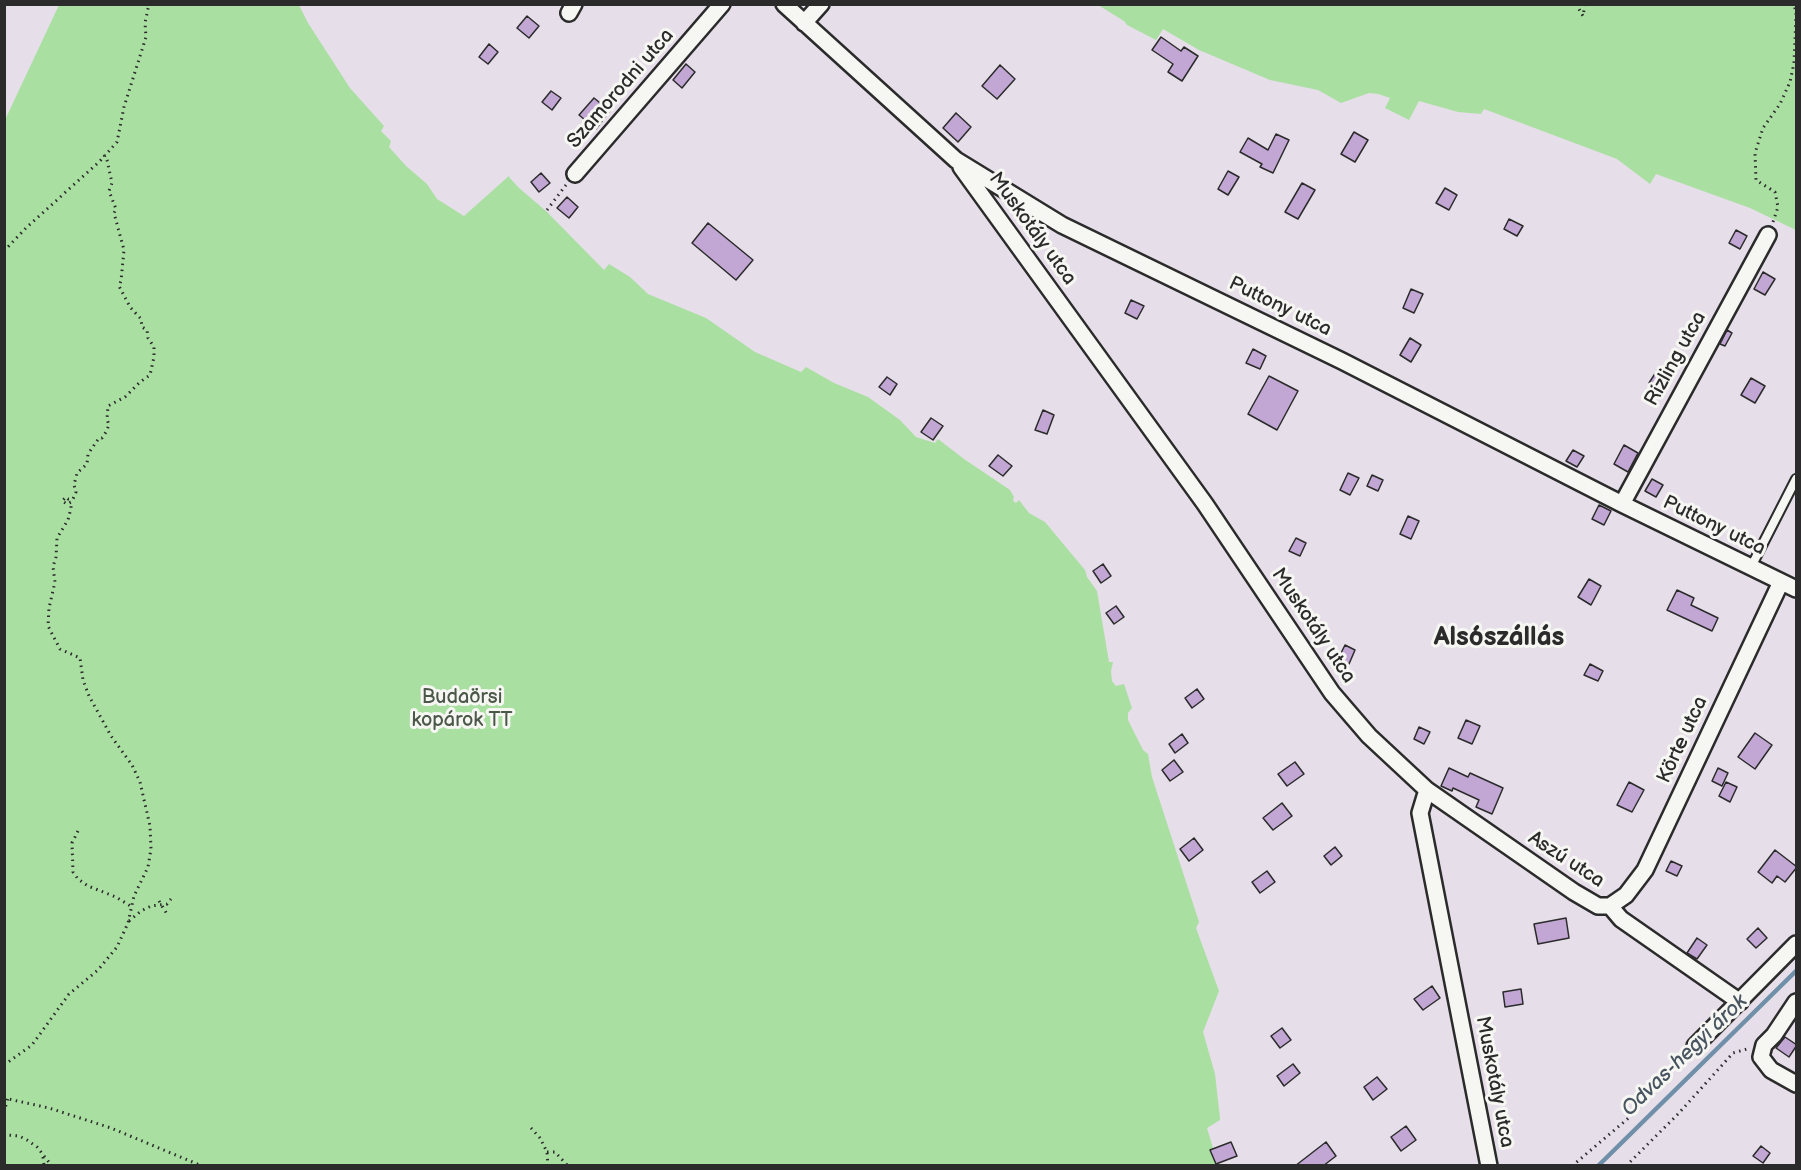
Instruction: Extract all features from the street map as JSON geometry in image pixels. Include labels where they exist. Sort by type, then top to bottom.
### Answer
[{"type":"street","name":"Szamorodni utca","points":[[575,174],[722,4]]},
{"type":"street","name":"Puttony utca","points":[[784,4],[956,160],[1062,225],[1342,361],[1622,504],[1797,589]]},
{"type":"street","points":[[804,23],[821,4]]},
{"type":"street","name":"Muskotály utca","points":[[956,160],[1205,504],[1332,693],[1369,736],[1427,790],[1420,813],[1489,1166]]},
{"type":"street","name":"Rizling utca","points":[[1622,504],[1768,235]]},
{"type":"street","name":"Körte utca","points":[[1610,906],[1626,895],[1645,870],[1781,582]]},
{"type":"street","name":"Aszú utca","points":[[1427,790],[1574,892],[1598,906],[1610,906],[1621,919],[1740,1002]]},
{"type":"street","points":[[1695,1046],[1797,944]]},
{"type":"street","points":[[1797,1002],[1774,1035],[1764,1045],[1761,1057],[1771,1070],[1797,1084]]},
{"type":"lane","points":[[1751,567],[1797,479]]},
{"type":"path","points":[[4,251],[115,145],[124,106],[146,37],[145,22],[149,4]]},
{"type":"path","points":[[1575,4],[1583,16],[1585,4]]},
{"type":"path","points":[[1768,235],[1778,207],[1775,192],[1756,180],[1755,153],[1763,128],[1780,104],[1790,82],[1794,63],[1796,13],[1794,4]]},
{"type":"path","points":[[1790,82],[1797,85]]},
{"type":"path","points":[[4,1065],[32,1045],[69,994],[98,970],[117,947],[128,923],[135,891],[148,867],[152,849],[151,832],[140,782],[89,696],[82,680],[80,658],[60,650],[48,626],[49,608],[55,582],[53,567],[57,537],[68,520],[71,508],[70,502],[67,504],[62,501],[66,497],[73,499],[76,492],[74,485],[77,473],[87,464],[88,454],[106,432],[109,425],[108,406],[118,401],[150,375],[154,357],[154,347],[148,338],[147,330],[142,327],[141,319],[130,307],[119,286],[124,250],[114,213],[116,209],[109,191],[112,183],[104,155]]},
{"type":"path","points":[[547,210],[575,174]]},
{"type":"path","points":[[78,831],[72,843],[73,872],[88,886],[116,897],[132,907]]},
{"type":"path","points":[[128,923],[141,911],[151,906],[169,904],[171,899]]},
{"type":"path","points":[[159,901],[166,914]]},
{"type":"path","points":[[1626,1166],[1733,1053],[1764,1045]]},
{"type":"path","points":[[1572,1166],[1631,1116],[1660,1080],[1695,1046]]},
{"type":"path","points":[[4,1112],[6,1098],[49,1108],[111,1128],[201,1165]]},
{"type":"path","points":[[531,1128],[539,1135],[547,1152],[548,1166]]},
{"type":"path","points":[[4,1133],[27,1140],[37,1147],[52,1166]]},
{"type":"path","points":[[547,1152],[555,1152],[568,1166]]},
{"type":"path","points":[[42,1155],[44,1166]]},
{"type":"green space","name":"Budaörsi kopárok TT","points":[[59,5],[299,5],[350,88],[384,126],[381,131],[391,141],[389,147],[427,184],[437,199],[464,216],[510,175],[509,177],[518,187],[547,212],[604,270],[609,264],[630,277],[648,294],[706,318],[755,352],[801,372],[806,367],[834,383],[868,397],[900,420],[916,437],[935,443],[938,439],[1010,490],[1014,497],[1013,501],[1016,503],[1019,500],[1029,513],[1045,522],[1085,570],[1097,591],[1109,662],[1113,662],[1112,681],[1116,686],[1124,684],[1132,708],[1128,713],[1128,720],[1143,750],[1148,754],[1152,777],[1199,922],[1196,928],[1219,991],[1203,1032],[1215,1074],[1220,1118],[1207,1128],[1213,1148],[1210,1151],[1216,1165],[5,1165],[4,122]]},
{"type":"green space","points":[[1098,5],[1796,5],[1796,230],[1750,208],[1656,174],[1650,184],[1617,159],[1484,109],[1481,114],[1458,112],[1419,101],[1409,120],[1385,108],[1390,98],[1378,94],[1369,93],[1341,103],[1318,90],[1270,80],[1199,50],[1163,29],[1156,40],[1127,25]]},
{"type":"building","points":[[527,16],[539,26],[529,38],[517,28]]},
{"type":"building","points":[[1161,37],[1181,51],[1184,47],[1198,56],[1182,81],[1168,72],[1173,64],[1152,50]]},
{"type":"building","points":[[489,44],[498,52],[488,64],[479,57]]},
{"type":"building","points":[[686,64],[695,72],[682,88],[673,80]]},
{"type":"building","points":[[1000,65],[1015,79],[997,99],[982,86]]},
{"type":"building","points":[[551,91],[561,98],[552,110],[542,102]]},
{"type":"building","points":[[594,98],[610,111],[596,129],[579,115]]},
{"type":"building","points":[[956,113],[971,127],[958,142],[943,128]]},
{"type":"building","points":[[1354,132],[1368,140],[1355,162],[1341,154]]},
{"type":"building","points":[[1276,134],[1289,140],[1273,173],[1260,167],[1262,164],[1240,152],[1248,138],[1268,150]]},
{"type":"building","points":[[1228,171],[1239,177],[1228,195],[1218,189]]},
{"type":"building","points":[[541,173],[550,183],[539,192],[531,182]]},
{"type":"building","points":[[1302,183],[1315,190],[1298,219],[1285,212]]},
{"type":"building","points":[[1445,188],[1457,195],[1449,210],[1436,203]]},
{"type":"building","points":[[567,197],[578,207],[569,218],[557,208]]},
{"type":"building","points":[[1509,219],[1523,226],[1517,236],[1504,229]]},
{"type":"building","points":[[708,223],[753,260],[736,280],[692,243]]},
{"type":"building","points":[[1736,230],[1747,236],[1740,249],[1729,243]]},
{"type":"building","points":[[1763,272],[1775,279],[1765,295],[1754,289]]},
{"type":"building","points":[[1411,289],[1423,294],[1414,313],[1403,308]]},
{"type":"building","points":[[1131,300],[1144,306],[1137,319],[1125,313]]},
{"type":"building","points":[[1727,330],[1732,333],[1725,346],[1720,344]]},
{"type":"building","points":[[1410,338],[1421,345],[1411,362],[1400,355]]},
{"type":"building","points":[[1253,349],[1266,356],[1260,369],[1246,363]]},
{"type":"building","points":[[1658,369],[1670,376],[1662,390],[1649,383]]},
{"type":"building","points":[[1269,376],[1298,391],[1277,430],[1248,414]]},
{"type":"building","points":[[887,377],[897,384],[890,395],[879,387]]},
{"type":"building","points":[[1751,378],[1765,386],[1755,403],[1741,395]]},
{"type":"building","points":[[1043,410],[1054,415],[1047,434],[1035,430]]},
{"type":"building","points":[[931,418],[943,426],[933,440],[921,432]]},
{"type":"building","points":[[1624,445],[1638,453],[1628,472],[1614,464]]},
{"type":"building","points":[[1573,450],[1584,456],[1577,467],[1566,461]]},
{"type":"building","points":[[998,455],[1012,466],[1003,476],[989,466]]},
{"type":"building","points":[[1348,473],[1359,478],[1350,495],[1340,490]]},
{"type":"building","points":[[1372,475],[1383,480],[1378,491],[1367,486]]},
{"type":"building","points":[[1652,479],[1663,485],[1656,497],[1645,491]]},
{"type":"building","points":[[1599,505],[1611,511],[1604,525],[1592,519]]},
{"type":"building","points":[[1408,516],[1419,521],[1411,539],[1400,534]]},
{"type":"building","points":[[1296,538],[1306,543],[1300,556],[1289,551]]},
{"type":"building","points":[[1103,564],[1111,576],[1101,583],[1093,571]]},
{"type":"building","points":[[1589,579],[1601,586],[1591,605],[1578,597]]},
{"type":"building","points":[[1677,590],[1694,598],[1691,605],[1718,618],[1712,631],[1667,610]]},
{"type":"building","points":[[1116,606],[1124,617],[1114,624],[1106,613]]},
{"type":"building","points":[[1345,645],[1355,650],[1349,664],[1338,659]]},
{"type":"building","points":[[1590,664],[1603,671],[1598,681],[1584,675]]},
{"type":"building","points":[[1197,689],[1204,699],[1192,708],[1185,698]]},
{"type":"building","points":[[1466,720],[1480,726],[1472,744],[1458,738]]},
{"type":"building","points":[[1419,727],[1430,732],[1424,744],[1414,739]]},
{"type":"building","points":[[1755,733],[1772,745],[1755,769],[1738,757]]},
{"type":"building","points":[[1182,734],[1188,743],[1175,753],[1169,744]]},
{"type":"building","points":[[1174,760],[1183,772],[1170,781],[1162,770]]},
{"type":"building","points":[[1295,762],[1304,774],[1287,786],[1278,774]]},
{"type":"building","points":[[1449,768],[1468,777],[1470,773],[1503,788],[1492,814],[1476,807],[1479,800],[1453,788],[1452,791],[1441,786]]},
{"type":"building","points":[[1718,768],[1728,773],[1722,786],[1712,781]]},
{"type":"building","points":[[1629,782],[1644,790],[1632,812],[1617,805]]},
{"type":"building","points":[[1726,782],[1737,787],[1730,802],[1719,796]]},
{"type":"building","points":[[1282,803],[1292,816],[1273,830],[1263,818]]},
{"type":"building","points":[[1194,838],[1203,850],[1189,861],[1180,849]]},
{"type":"building","points":[[1335,847],[1342,856],[1331,865],[1324,856]]},
{"type":"building","points":[[1775,850],[1797,867],[1785,882],[1777,876],[1772,883],[1758,872]]},
{"type":"building","points":[[1671,861],[1682,866],[1677,876],[1666,871]]},
{"type":"building","points":[[1267,871],[1275,882],[1260,893],[1252,882]]},
{"type":"building","points":[[1566,918],[1569,938],[1538,944],[1534,924]]},
{"type":"building","points":[[1758,928],[1767,938],[1756,948],[1747,939]]},
{"type":"building","points":[[1697,938],[1707,945],[1697,959],[1687,953]]},
{"type":"building","points":[[1432,986],[1440,998],[1423,1010],[1414,999]]},
{"type":"building","points":[[1521,989],[1523,1004],[1505,1007],[1503,992]]},
{"type":"building","points":[[1282,1028],[1291,1040],[1280,1048],[1271,1036]]},
{"type":"building","points":[[1785,1037],[1797,1045],[1789,1057],[1776,1048]]},
{"type":"building","points":[[1293,1064],[1300,1073],[1284,1086],[1277,1076]]},
{"type":"building","points":[[1377,1077],[1387,1089],[1373,1100],[1364,1087]]},
{"type":"building","points":[[1406,1126],[1416,1140],[1401,1151],[1391,1137]]},
{"type":"building","points":[[1231,1142],[1237,1156],[1216,1164],[1210,1150]]},
{"type":"building","points":[[1326,1142],[1336,1156],[1323,1166],[1295,1166]]},
{"type":"building","points":[[1761,1146],[1770,1153],[1763,1163],[1753,1156]]},
{"type":"waterway","name":"Odvas-hegyi árok","points":[[1598,1166],[1796,971]]},
{"type":"district","name":"Alsószállás","points":[[1499,638]]}]
